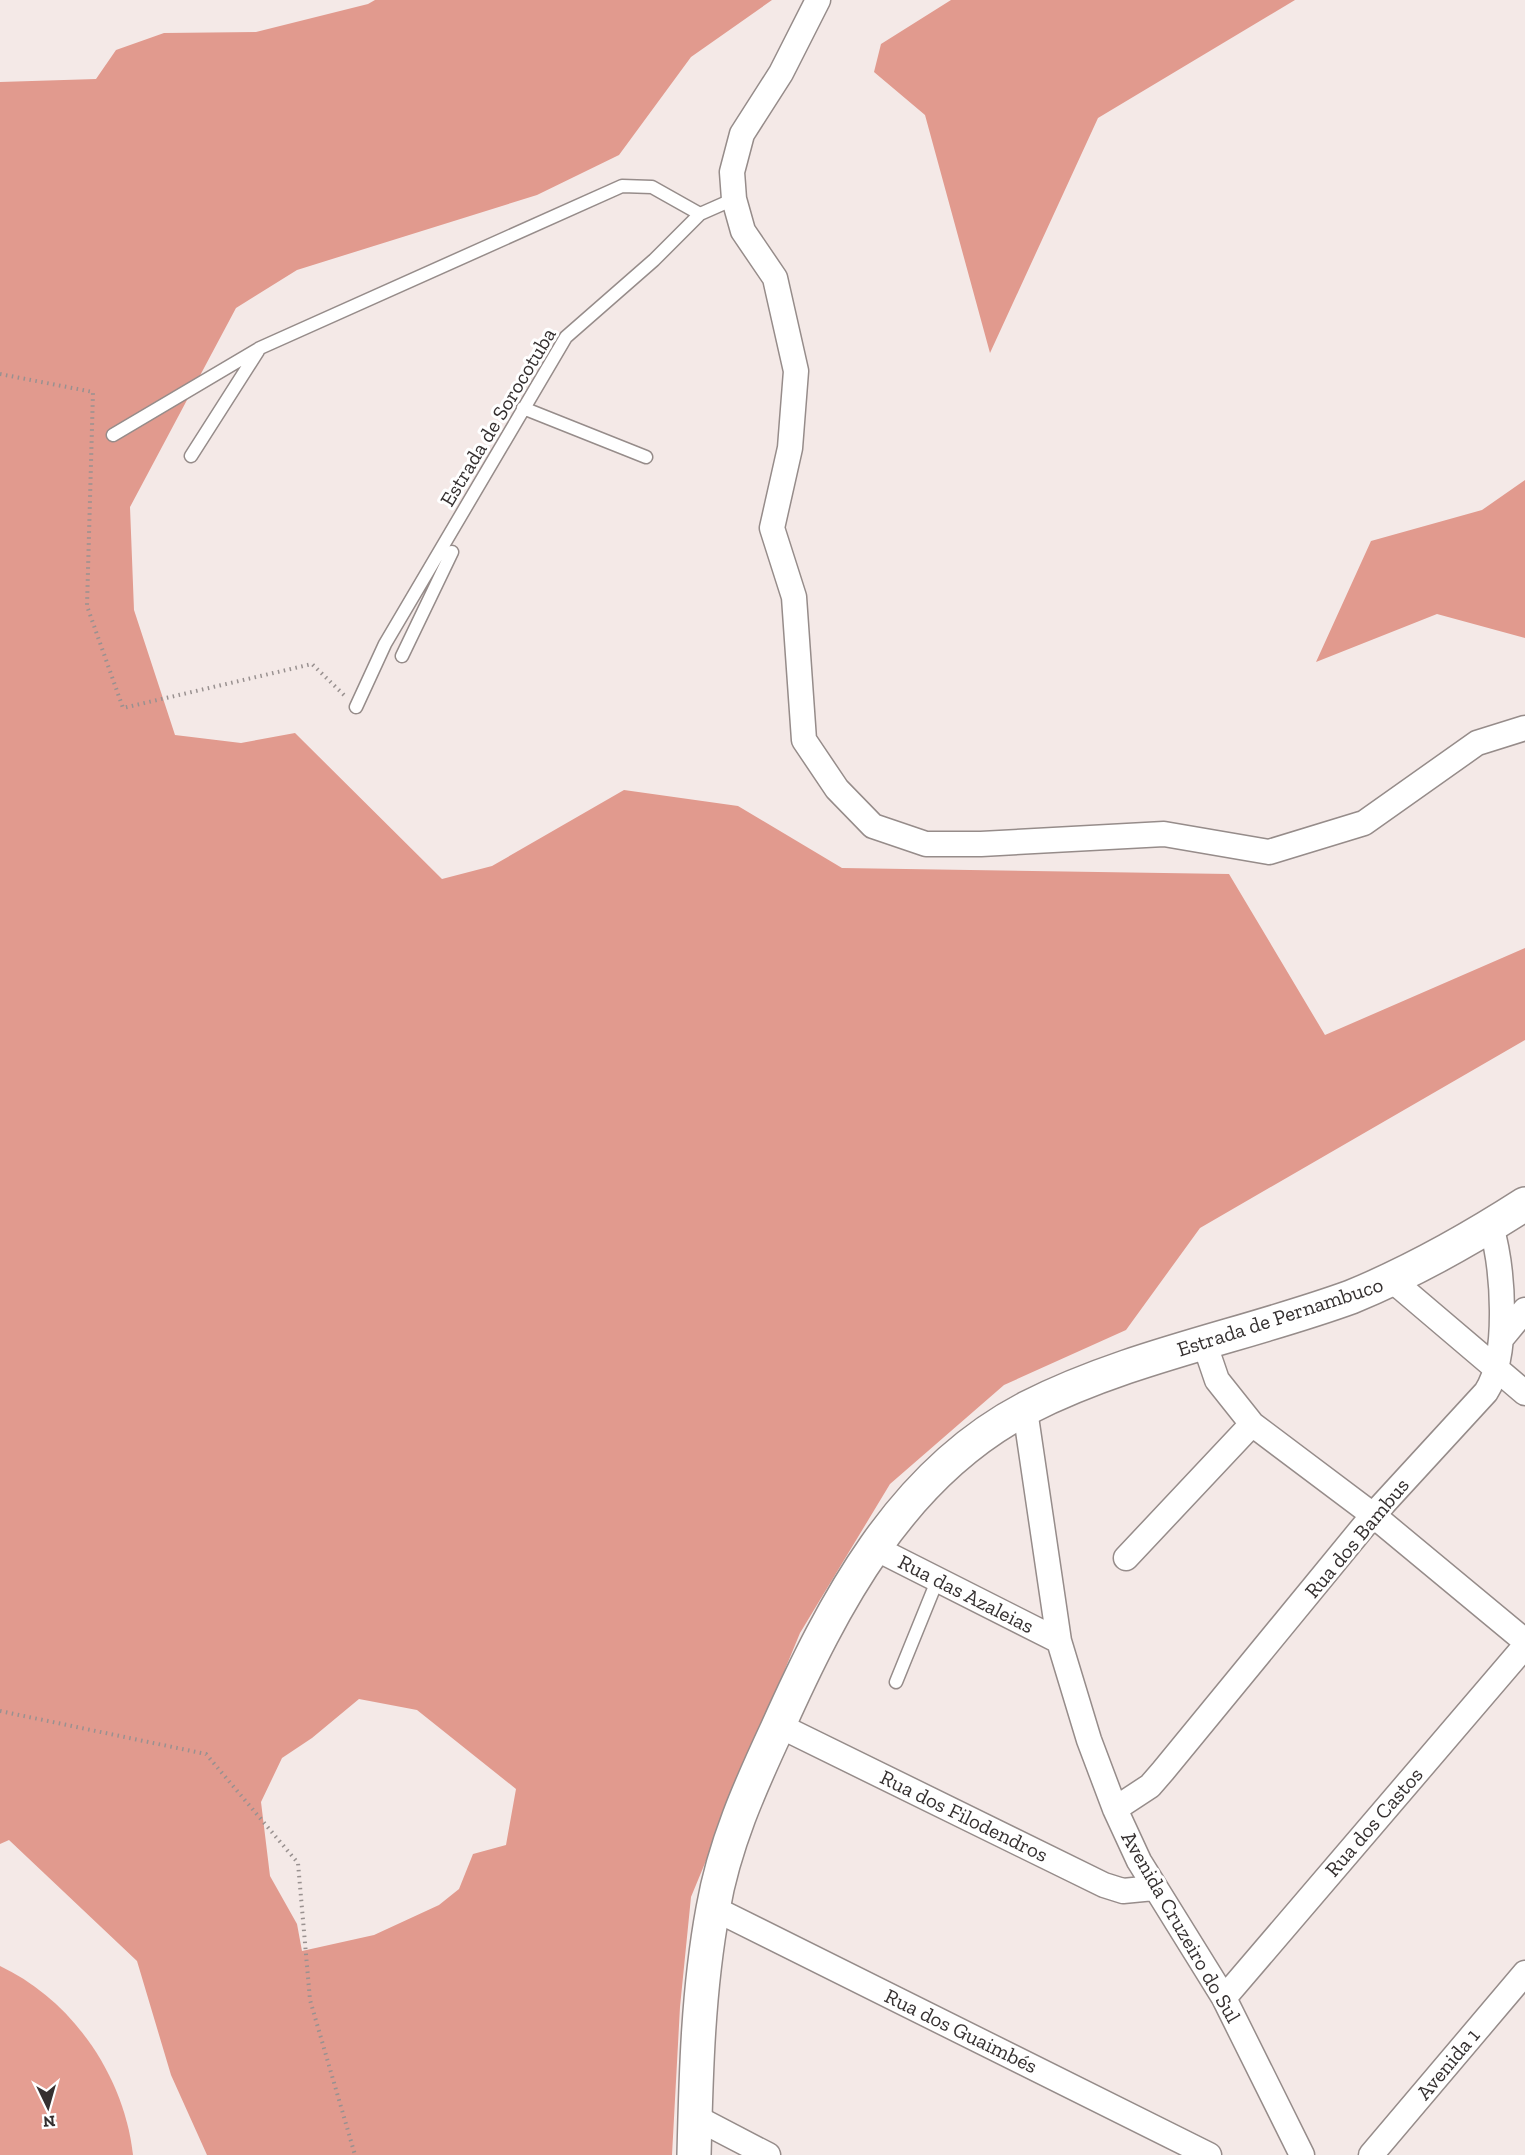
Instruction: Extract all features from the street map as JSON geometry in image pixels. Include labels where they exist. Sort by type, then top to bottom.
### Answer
[{"type":"main road","name":"Estrada de Pernambuco","points":[[694,2155],[701,1995],[713,1908],[726,1851],[746,1797],[778,1725],[832,1614],[873,1547],[907,1505],[944,1468],[981,1438],[1025,1410],[1087,1382],[1204,1342],[1318,1309],[1392,1280],[1491,1226],[1525,1204]]},
{"type":"street","points":[[818,0],[781,73],[742,134],[732,172],[734,199],[743,231],[775,278],[796,371],[790,448],[772,528],[794,597],[804,740],[837,789],[873,826],[926,844],[981,844],[1164,834],[1269,852],[1364,823],[1477,743],[1525,728]]},
{"type":"street","name":"Rua dos Bambus","points":[[1115,1809],[1150,1786],[1372,1515],[1486,1392],[1497,1370],[1501,1339],[1499,1273],[1491,1226]]},
{"type":"street","points":[[1392,1280],[1525,1393]]},
{"type":"street","points":[[1501,1339],[1525,1310]]},
{"type":"street","points":[[1204,1342],[1217,1380],[1252,1424],[1372,1515],[1525,1641]]},
{"type":"street","name":"Avenida Cruzeiro do Sul","points":[[1025,1410],[1059,1641],[1089,1740],[1115,1809],[1154,1888],[1224,1998],[1302,2155]]},
{"type":"street","points":[[1126,1558],[1252,1424]]},
{"type":"street","name":"Rua das Azaleias","points":[[873,1547],[1059,1641]]},
{"type":"street","name":"Rua dos Castos","points":[[1224,1998],[1525,1646]]},
{"type":"street","name":"Rua dos Filodendros","points":[[778,1725],[1104,1885],[1123,1891],[1154,1888]]},
{"type":"street","name":"Rua dos Guaimbés","points":[[713,1908],[1209,2155]]},
{"type":"street","name":"Avenida 1","points":[[1371,2155],[1525,1973]]},
{"type":"street","points":[[695,2117],[768,2155]]},
{"type":"lane","points":[[113,435],[260,348],[621,186],[652,187],[700,214]]},
{"type":"lane","name":"Estrada de Sorocotuba","points":[[356,707],[394,630],[566,337],[654,260],[700,214],[734,199]]},
{"type":"lane","points":[[191,456],[260,348]]},
{"type":"lane","points":[[523,408],[646,457]]},
{"type":"lane","points":[[402,656],[452,552]]},
{"type":"lane","points":[[394,630],[411,637]]},
{"type":"lane","points":[[896,1682],[937,1581]]},
{"type":"path","points":[[0,374],[93,392],[87,606],[123,708],[312,664],[356,707]]},
{"type":"path","points":[[0,1711],[206,1754],[298,1863],[310,2000],[355,2155]]},
{"type":"shaded area","points":[[375,0],[772,0],[691,57],[619,155],[537,195],[297,270],[236,308],[130,507],[134,610],[175,735],[241,743],[295,733],[442,879],[492,866],[624,790],[738,806],[842,868],[1229,874],[1325,1035],[1525,948],[1525,1040],[1200,1228],[1126,1330],[1004,1385],[890,1484],[800,1633],[691,1897],[680,2007],[672,2155],[207,2155],[171,2075],[137,1961],[9,1840],[0,1844],[0,82],[96,79],[116,50],[164,33],[256,32],[368,4]],"holes":[[[359,1699],[417,1710],[516,1789],[506,1845],[473,1854],[459,1889],[439,1905],[374,1935],[302,1951],[297,1924],[270,1876],[261,1802],[282,1758],[312,1738]]]},
{"type":"shaded area","points":[[951,0],[1295,0],[1098,118],[990,353],[925,115],[874,72],[881,44]]},
{"type":"shaded area","points":[[1525,480],[1525,638],[1437,614],[1316,662],[1371,541],[1482,510]]},
{"type":"shaded area","points":[[0,1966],[26,1981],[50,1999],[90,2043],[119,2096],[128,2125],[133,2155],[0,2155]]}]
